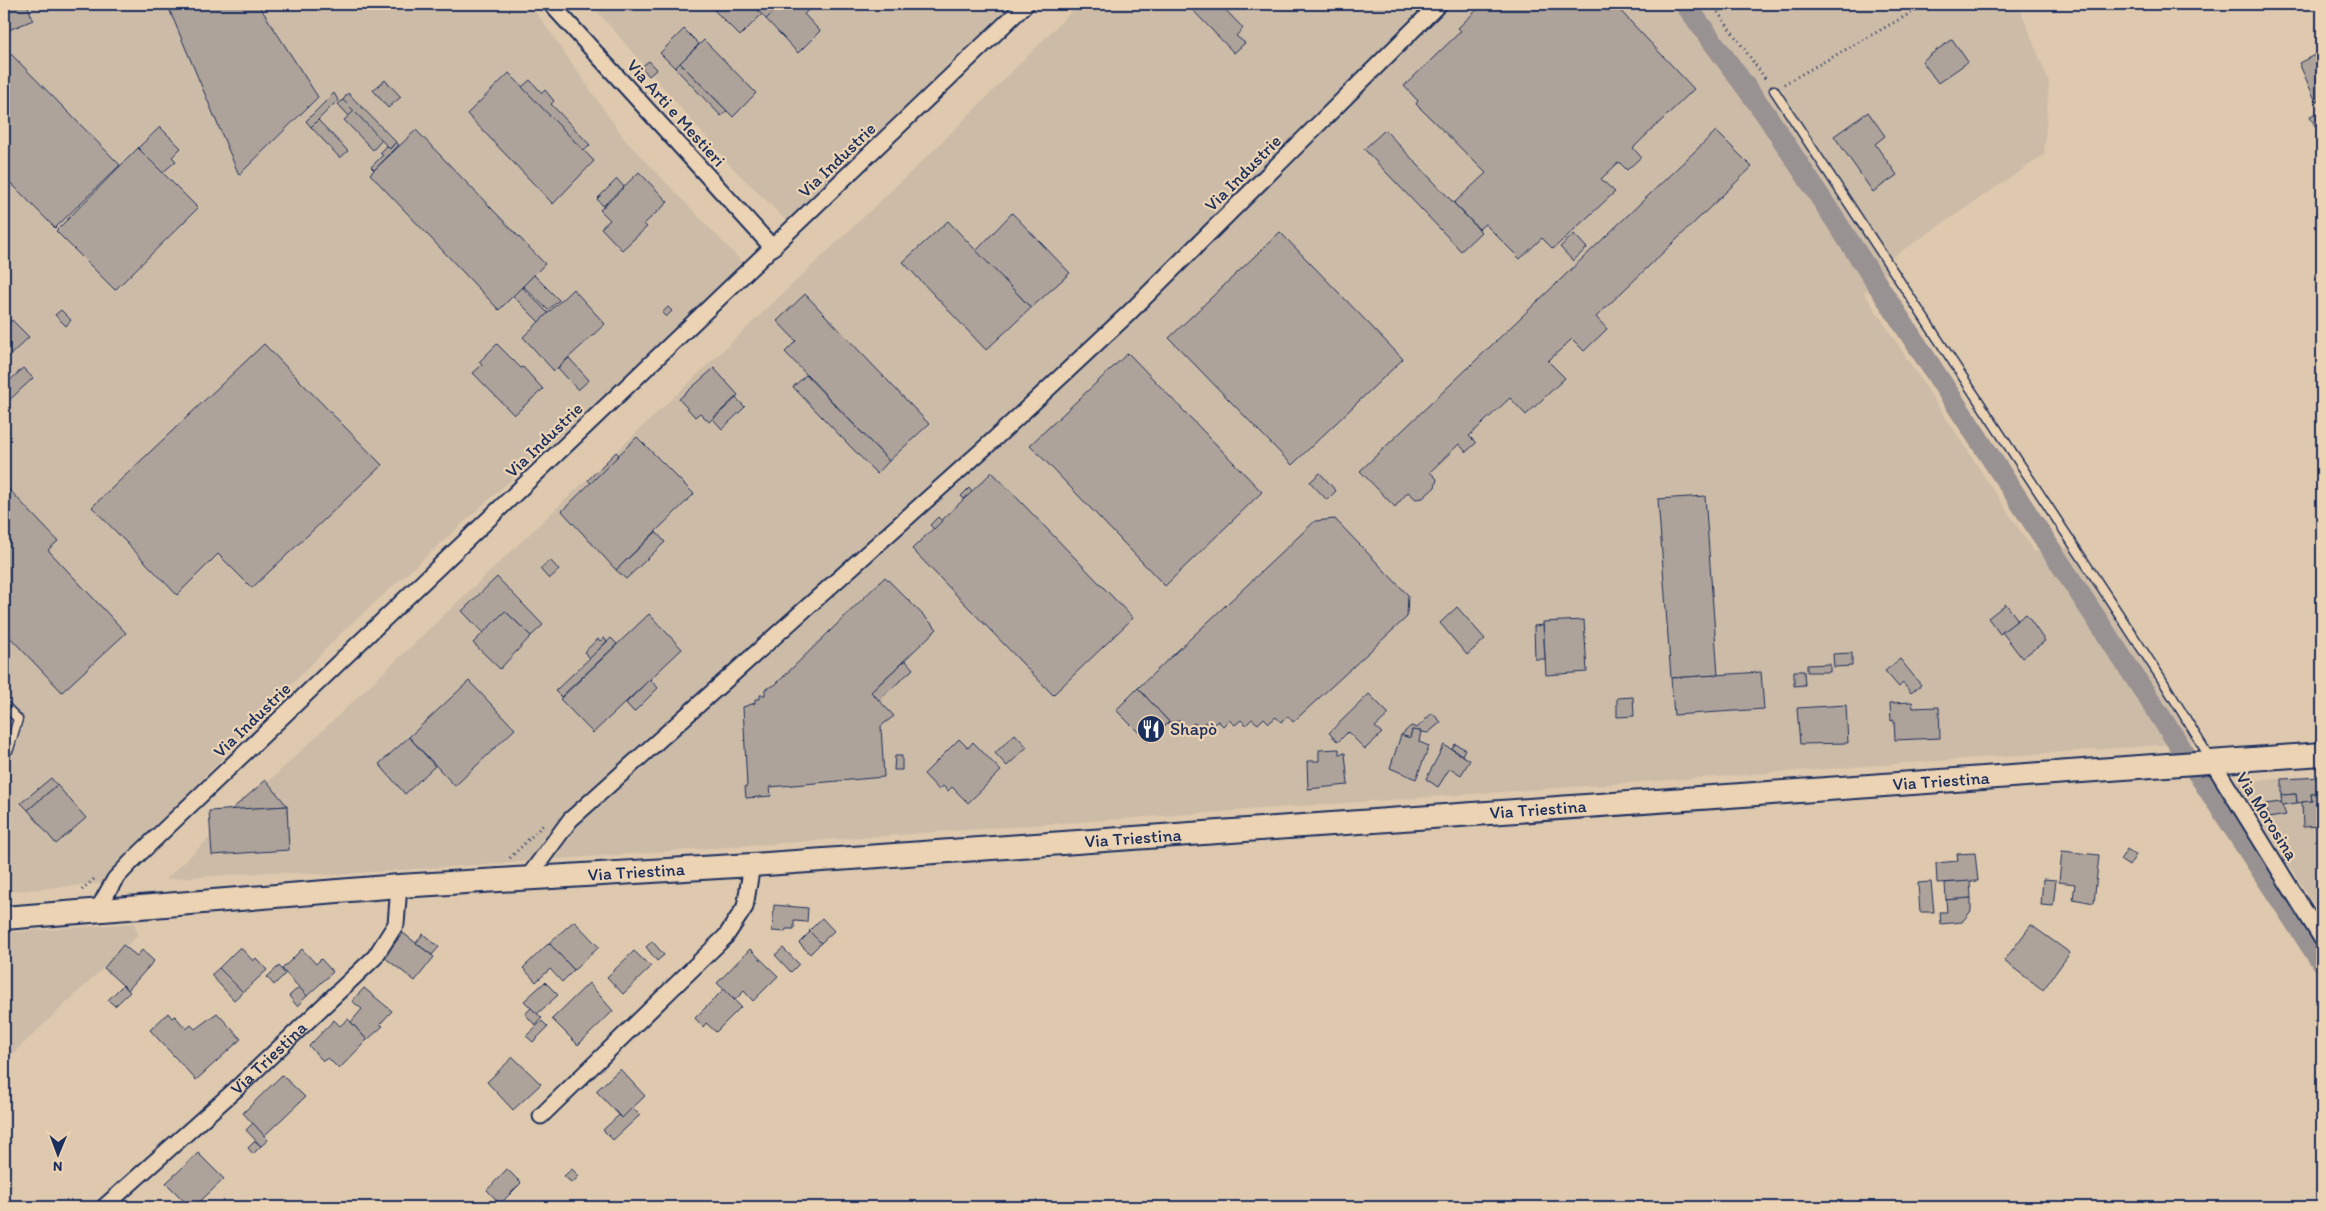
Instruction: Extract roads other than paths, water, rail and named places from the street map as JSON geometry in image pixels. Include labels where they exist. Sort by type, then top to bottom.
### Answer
[{"type":"main road","name":"Via Triestina","points":[[4,918],[399,886],[526,880],[752,865],[1693,798],[2166,767],[2322,754]]},
{"type":"street","name":"Via Arti e Mestieri","points":[[551,4],[773,248]]},
{"type":"street","name":"Via Industrie","points":[[98,910],[115,879],[135,858],[1026,4]]},
{"type":"street","name":"Via Industrie","points":[[526,880],[570,820],[982,450],[1129,313],[1439,4]]},
{"type":"street","name":"Via Morosina","points":[[2207,763],[2322,939]]},
{"type":"street","points":[[541,1116],[726,936],[745,906],[752,865]]},
{"type":"street","name":"Via Triestina","points":[[104,1207],[235,1090],[375,957],[396,924],[399,886]]},
{"type":"lane","points":[[1774,90],[2156,670],[2207,763]]},
{"type":"lane","points":[[4,705],[18,720],[9,749],[4,755]]},
{"type":"waterway","points":[[1685,4],[1765,113],[2322,963]]},
{"type":"place","name":"Shapò","points":[[1151,729]]}]
